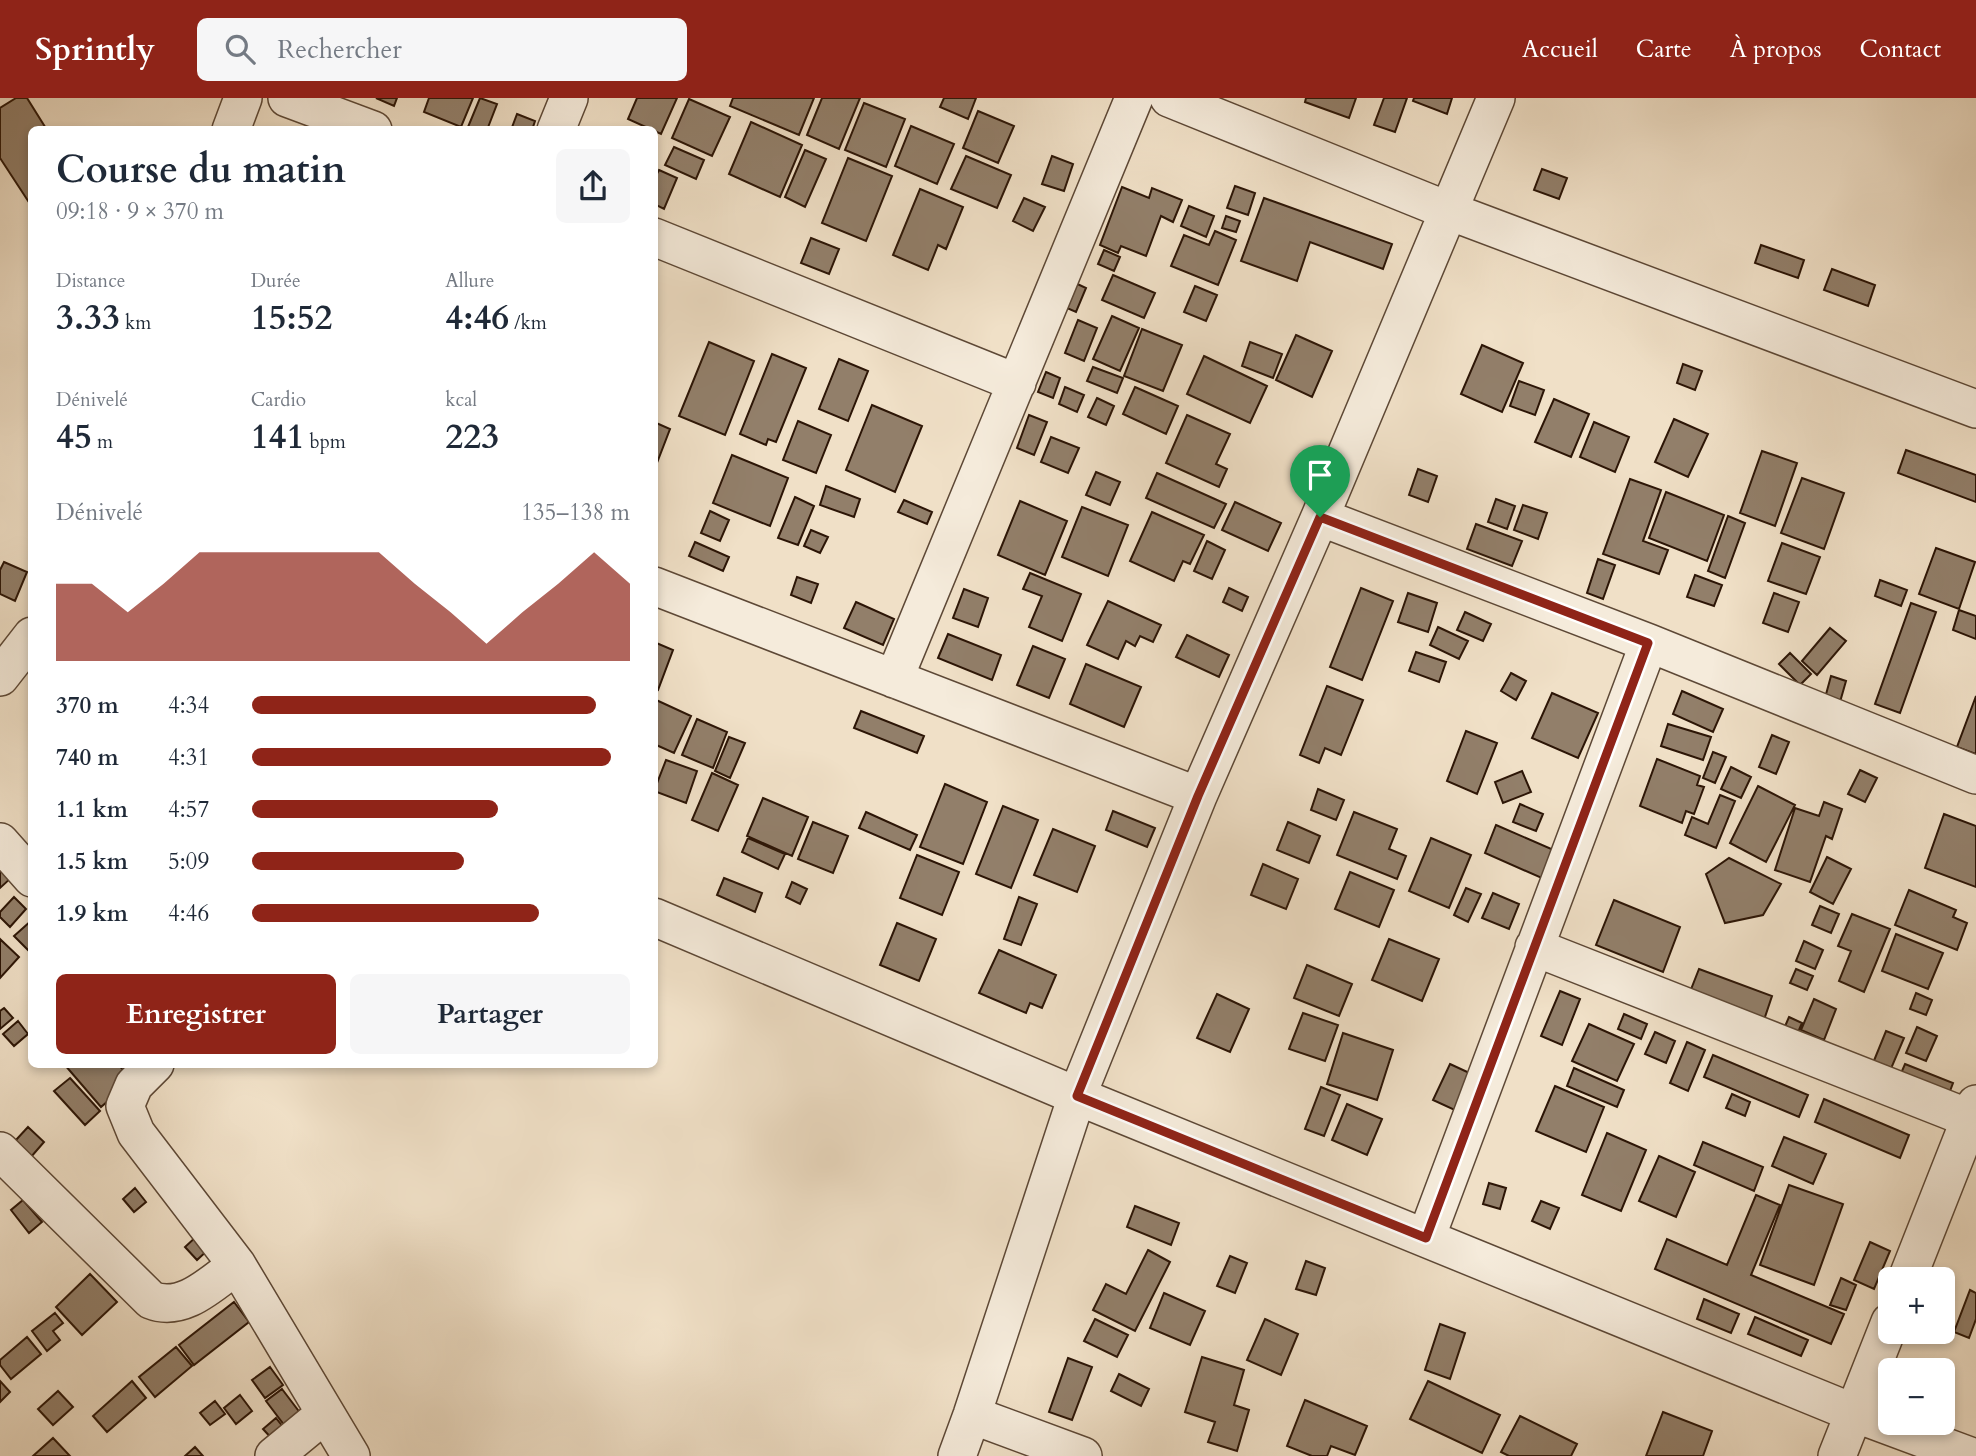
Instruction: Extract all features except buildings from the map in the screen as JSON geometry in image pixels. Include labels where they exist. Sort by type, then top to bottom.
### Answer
[{"type":"street","points":[[232,126],[243,98]]},
{"type":"street","points":[[287,98],[362,126]]},
{"type":"street","points":[[558,126],[569,98]]},
{"type":"street","points":[[894,679],[1134,98]]},
{"type":"street","points":[[1169,98],[1449,211],[1976,409]]},
{"type":"street","points":[[957,1456],[1077,1096],[1198,796],[1320,517],[1496,98]]},
{"type":"street","points":[[658,239],[1017,383]]},
{"type":"street","points":[[1320,517],[1648,643],[1976,775]]},
{"type":"street","points":[[658,588],[1198,796]]},
{"type":"street","points":[[0,677],[28,643]]},
{"type":"street","points":[[1426,1238],[1648,643]]},
{"type":"street","points":[[0,842],[28,874]]},
{"type":"street","points":[[658,919],[1077,1096],[1854,1413],[1970,1456]]},
{"type":"street","points":[[1534,947],[1974,1114],[1912,1267]]},
{"type":"street","points":[[151,1068],[134,1085],[125,1106],[136,1132],[237,1265],[351,1456]]},
{"type":"street","points":[[0,1151],[151,1300],[164,1305],[187,1300],[237,1265]]},
{"type":"street","points":[[1837,1456],[1881,1344]]},
{"type":"street","points":[[274,1456],[325,1414]]},
{"type":"street","points":[[972,1415],[1083,1456]]},
{"type":"route","points":[[1320,517],[1648,643],[1426,1238],[1077,1096],[1198,796],[1320,517]]}]
